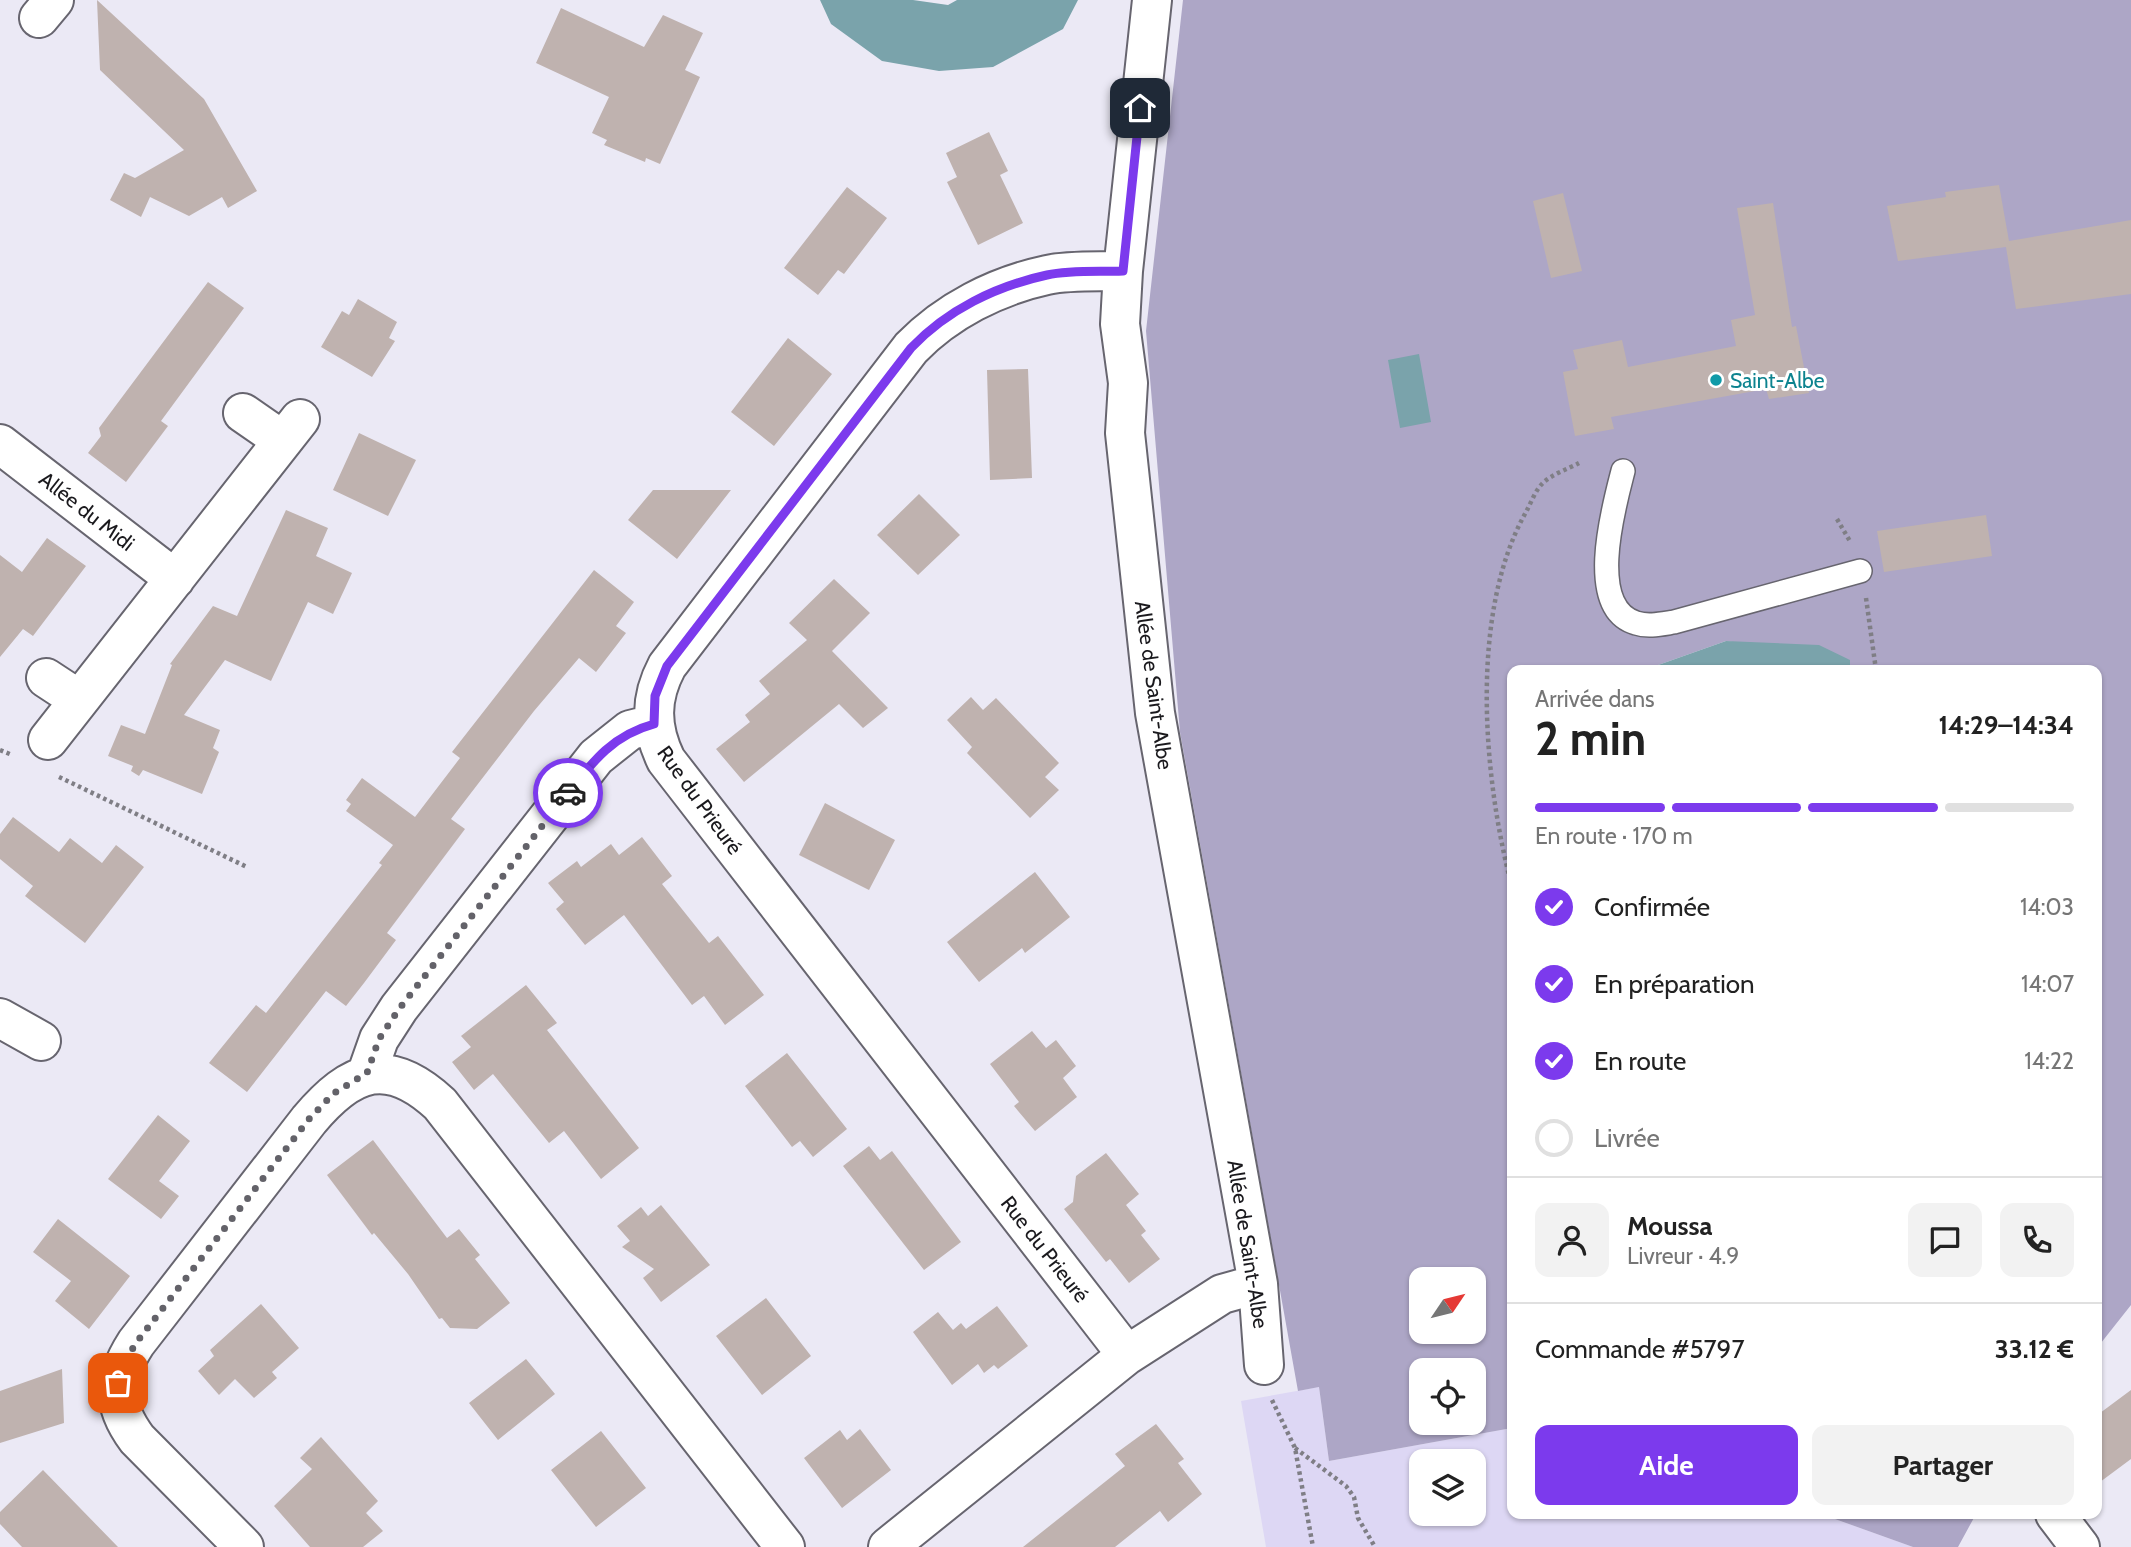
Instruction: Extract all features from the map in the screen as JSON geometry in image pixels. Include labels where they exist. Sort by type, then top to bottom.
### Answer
[{"type":"street","name":"Allée de Saint-Albe","points":[[1152,0],[1123,271],[1120,324],[1129,383],[1125,433],[1155,713],[1258,1284],[1265,1365]]},
{"type":"street","name":"Rue du Prieuré","points":[[1123,271],[1048,275],[988,295],[956,310],[931,327],[911,348],[667,666],[655,696],[654,724],[666,760],[1127,1355]]},
{"type":"street","points":[[50,757],[78,699],[291,429],[243,413]]},
{"type":"street","name":"Allée du Midi","points":[[0,444],[174,579]]},
{"type":"street","points":[[46,678],[78,699]]},
{"type":"street","points":[[367,1073],[379,1039],[399,1009],[596,758],[630,730],[654,724]]},
{"type":"street","points":[[0,1018],[41,1041]]},
{"type":"street","points":[[244,1547],[137,1439],[123,1419],[118,1399],[118,1383],[124,1363],[136,1343],[309,1119],[334,1093],[367,1073],[403,1077],[422,1088],[440,1104],[785,1547]]},
{"type":"street","points":[[888,1547],[1127,1355],[1222,1294],[1258,1284]]},
{"type":"street","points":[[2059,1519],[2080,1547]]},
{"type":"lane","points":[[1623,471],[1613,507],[1606,559],[1610,594],[1622,615],[1634,623],[1649,625],[1674,622],[1860,571]]},
{"type":"path","points":[[1507,868],[1493,789],[1487,649],[1510,541],[1543,482],[1579,463]]},
{"type":"path","points":[[50,757],[247,867]]},
{"type":"path","points":[[1265,1365],[1271,1396],[1296,1448],[1313,1547]]},
{"type":"path","points":[[1296,1448],[1346,1486],[1354,1497],[1358,1518],[1375,1547]]},
{"type":"shaded area","points":[[1183,0],[2131,0],[2131,1305],[2102,1342],[2102,665],[1850,665],[1849,660],[1726,641],[1658,665],[1507,665],[1507,1429],[1486,1433],[1486,1358],[1409,1358],[1409,1435],[1473,1435],[1329,1461],[1319,1387],[1298,1391],[1180,732],[1146,331]]},
{"type":"shaded area","points":[[1319,1387],[1329,1461],[1486,1435],[1486,1433],[1507,1429],[1507,1519],[1835,1519],[1913,1547],[1266,1547],[1241,1401]]},
{"type":"shaded area","points":[[1835,1519],[1973,1519],[1958,1547],[1913,1547]]},
{"type":"water","points":[[820,0],[913,0],[948,5],[957,0],[1078,0],[1063,29],[993,67],[939,71],[882,61],[831,24]]},
{"type":"water","points":[[1419,354],[1431,422],[1400,428],[1388,360]]},
{"type":"water","points":[[1726,641],[1819,645],[1850,660],[1850,665],[1658,665]]},
{"type":"building","points":[[97,0],[204,99],[257,191],[228,208],[222,197],[189,216],[150,197],[141,217],[110,200],[124,173],[135,178],[184,150],[100,70]]},
{"type":"building","points":[[561,8],[644,47],[663,15],[703,33],[685,70],[700,77],[660,164],[646,158],[645,162],[604,145],[607,140],[592,133],[609,97],[536,63]]},
{"type":"building","points":[[989,132],[1008,171],[1000,175],[1023,223],[978,245],[947,182],[957,177],[946,153]]},
{"type":"building","points":[[1999,185],[2009,241],[2131,220],[2131,294],[2016,309],[2006,247],[1898,261],[1887,206],[1946,197],[1945,192]]},
{"type":"building","points":[[847,187],[887,218],[844,274],[838,270],[818,295],[784,268]]},
{"type":"building","points":[[1563,193],[1582,271],[1551,278],[1533,201]]},
{"type":"building","points":[[1773,203],[1792,327],[1796,326],[1809,393],[1769,399],[1766,389],[1611,417],[1614,429],[1575,436],[1563,372],[1578,369],[1573,350],[1622,340],[1628,367],[1736,346],[1731,320],[1755,315],[1737,208]]},
{"type":"building","points":[[208,282],[244,308],[161,421],[168,426],[126,482],[88,453],[101,436],[99,428]]},
{"type":"building","points":[[358,299],[397,322],[389,338],[395,341],[372,377],[321,347],[342,311],[349,315]]},
{"type":"building","points":[[788,338],[832,374],[774,446],[731,412]]},
{"type":"building","points":[[1028,369],[1032,478],[990,480],[987,370]]},
{"type":"building","points":[[359,433],[416,460],[388,516],[333,490]]},
{"type":"building","points":[[653,490],[731,490],[677,559],[628,520]]},
{"type":"building","points":[[919,494],[960,535],[918,575],[877,535]]},
{"type":"building","points":[[286,510],[328,528],[316,556],[352,573],[333,614],[308,602],[271,681],[225,660],[184,715],[220,730],[213,748],[219,752],[202,794],[143,770],[139,776],[131,771],[133,766],[108,756],[121,725],[145,734],[172,665],[170,664],[213,606],[237,616]]},
{"type":"building","points":[[1986,515],[1992,556],[1884,572],[1877,531]]},
{"type":"building","points":[[47,538],[86,566],[33,636],[23,629],[0,657],[0,555],[22,572]]},
{"type":"building","points":[[594,570],[634,602],[616,626],[626,633],[596,672],[579,658],[534,711],[451,819],[465,829],[387,933],[396,940],[346,1006],[326,991],[247,1092],[209,1063],[256,1005],[266,1013],[382,865],[379,863],[393,845],[346,811],[351,804],[346,800],[362,778],[415,817],[460,758],[452,752]]},
{"type":"building","points":[[834,579],[870,613],[832,651],[888,708],[863,728],[839,704],[744,782],[716,749],[750,722],[745,715],[770,694],[759,681],[807,640],[789,623]]},
{"type":"building","points":[[971,697],[983,710],[996,698],[1059,763],[1045,777],[1059,790],[1030,818],[967,753],[972,747],[947,720]]},
{"type":"building","points":[[825,803],[895,840],[869,890],[799,855]]},
{"type":"building","points":[[13,817],[59,852],[70,838],[102,863],[116,845],[144,867],[85,943],[25,896],[33,886],[0,859],[0,834]]},
{"type":"building","points":[[642,837],[672,876],[662,884],[709,943],[718,936],[764,995],[725,1025],[704,996],[692,1005],[624,915],[585,945],[556,909],[564,902],[548,883],[577,861],[581,867],[611,844],[619,855]]},
{"type":"building","points":[[1035,872],[1070,917],[1025,953],[1022,948],[979,982],[947,942]]},
{"type":"building","points":[[526,985],[557,1023],[547,1030],[639,1148],[601,1179],[564,1131],[549,1143],[493,1074],[474,1090],[452,1062],[471,1047],[461,1036]]},
{"type":"building","points":[[1032,1031],[1046,1048],[1056,1040],[1076,1066],[1063,1078],[1077,1097],[1035,1131],[1014,1106],[1019,1102],[990,1064]]},
{"type":"building","points":[[787,1053],[847,1129],[813,1157],[800,1141],[792,1147],[745,1086]]},
{"type":"building","points":[[158,1115],[190,1141],[159,1181],[179,1196],[161,1219],[108,1179]]},
{"type":"building","points":[[373,1140],[447,1238],[459,1229],[480,1255],[475,1259],[510,1303],[477,1329],[450,1328],[442,1318],[439,1319],[408,1274],[374,1233],[372,1235],[327,1175]]},
{"type":"building","points":[[869,1146],[880,1160],[892,1151],[961,1242],[924,1270],[843,1166]]},
{"type":"building","points":[[1106,1153],[1139,1194],[1126,1205],[1146,1231],[1141,1235],[1160,1259],[1129,1283],[1110,1259],[1106,1262],[1064,1209],[1073,1202],[1076,1176]]},
{"type":"building","points":[[661,1205],[710,1265],[661,1302],[643,1278],[654,1269],[622,1247],[630,1241],[617,1226],[641,1207],[648,1216]]},
{"type":"building","points":[[58,1219],[130,1276],[89,1329],[55,1301],[71,1281],[33,1252]]},
{"type":"building","points":[[766,1298],[811,1356],[762,1395],[716,1336]]},
{"type":"building","points":[[261,1304],[299,1348],[272,1372],[277,1378],[254,1398],[235,1379],[219,1395],[198,1371],[214,1356],[210,1350]]},
{"type":"building","points":[[997,1306],[1028,1346],[998,1369],[994,1365],[984,1373],[978,1364],[952,1385],[913,1332],[938,1312],[953,1330],[961,1323],[966,1329]]},
{"type":"building","points":[[526,1359],[555,1394],[498,1440],[469,1403]]},
{"type":"building","points":[[62,1369],[64,1423],[0,1443],[0,1391]]},
{"type":"building","points":[[2131,1390],[2131,1459],[2102,1481],[2102,1412]]},
{"type":"building","points":[[1156,1424],[1184,1459],[1178,1463],[1202,1494],[1168,1522],[1160,1511],[1115,1547],[1023,1547],[1125,1466],[1115,1454]]},
{"type":"building","points":[[860,1429],[891,1470],[842,1508],[804,1458],[840,1430],[847,1440]]},
{"type":"building","points":[[601,1431],[646,1488],[596,1527],[551,1470]]},
{"type":"building","points":[[321,1437],[378,1501],[366,1513],[383,1531],[363,1547],[310,1547],[274,1506],[312,1469],[300,1458]]},
{"type":"building","points":[[43,1470],[118,1547],[22,1547],[0,1524],[0,1512]]},
{"type":"way so far","points":[[118,1383],[124,1363],[136,1343],[309,1119],[334,1093],[367,1073],[379,1039],[399,1009],[568,793]]},
{"type":"place","name":"Saint-Albe","points":[[1716,380]]},
{"type":"route","points":[[568,793],[612,742],[630,730],[654,724],[655,696],[667,666],[911,348],[931,327],[956,310],[988,295],[1048,275],[1123,271],[1140,108]]}]
